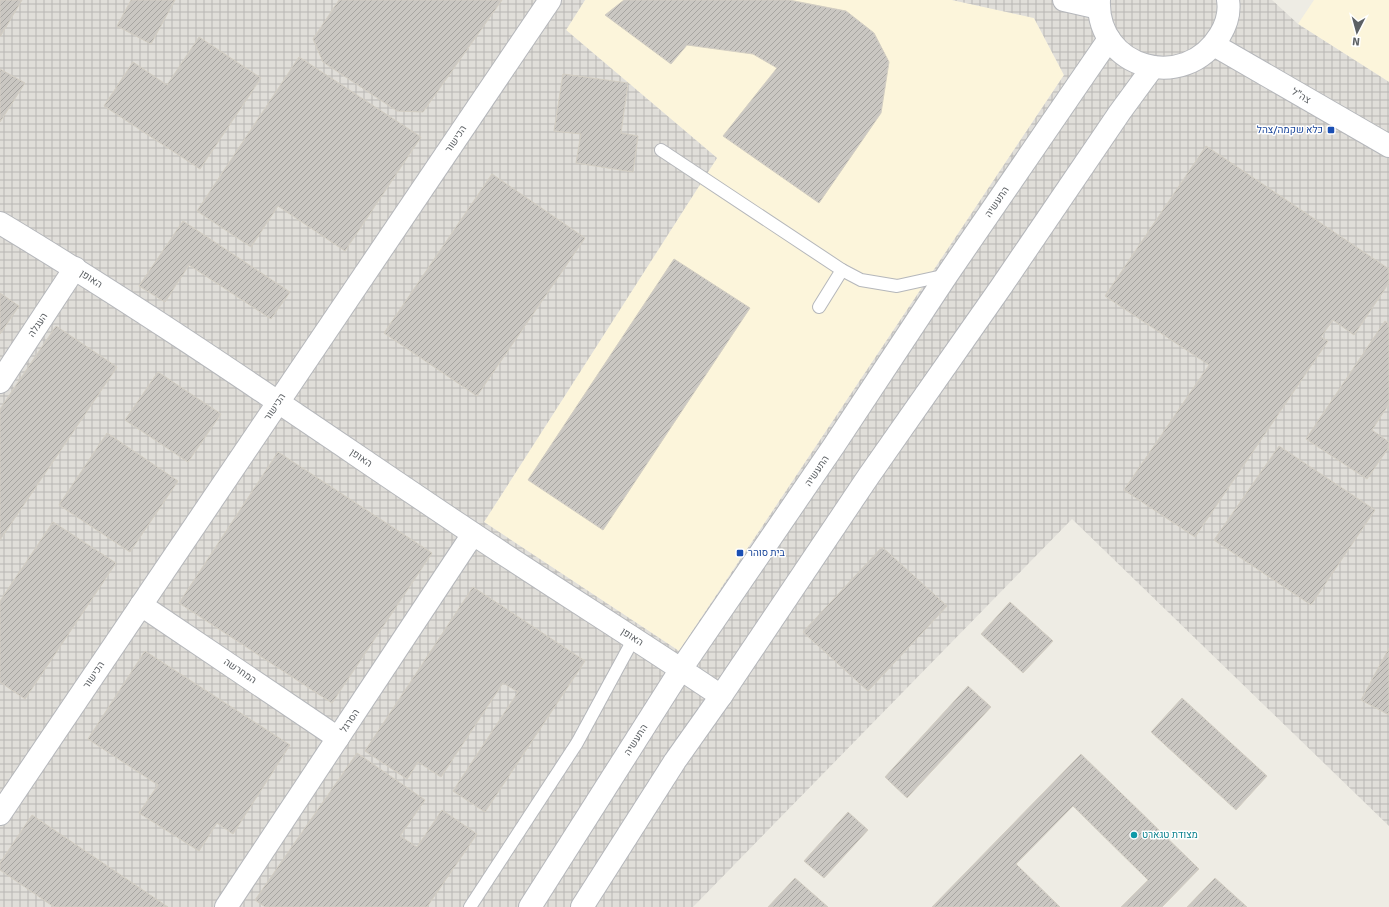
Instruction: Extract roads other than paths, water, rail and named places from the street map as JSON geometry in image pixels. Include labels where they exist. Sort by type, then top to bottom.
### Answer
[{"type":"street","name":"הכישור","points":[[0,814],[550,0]]},
{"type":"street","points":[[1064,0],[1099,4],[1102,24],[1109,39],[1121,52],[1136,62],[1153,67],[1175,67],[1196,60],[1214,46],[1225,27],[1229,6],[1228,0]]},
{"type":"street","name":"התעשיה","points":[[530,907],[681,669],[833,447],[947,275],[1109,39]]},
{"type":"street","name":"צה\"ל","points":[[1214,46],[1389,146]]},
{"type":"street","points":[[582,907],[675,761],[721,696],[868,477],[1001,288],[1120,112],[1153,67]]},
{"type":"street","name":"האופן","points":[[0,223],[75,268],[278,402],[473,534],[721,696]]},
{"type":"street","name":"העגלה","points":[[0,382],[75,268]]},
{"type":"street","name":"הסרגל","points":[[229,906],[473,534]]},
{"type":"street","name":"המחרשה","points":[[141,605],[338,738]]},
{"type":"lane","points":[[661,150],[842,270],[861,280],[897,286],[947,275]]},
{"type":"lane","points":[[819,307],[842,270]]},
{"type":"lane","points":[[470,907],[577,743],[634,638]]},
{"type":"place","name":"כלא שקמה/צהל","points":[[1331,130]]},
{"type":"place","name":"בית סוהר","points":[[740,553]]},
{"type":"place","name":"מצודת טגארט","points":[[1134,835]]}]
